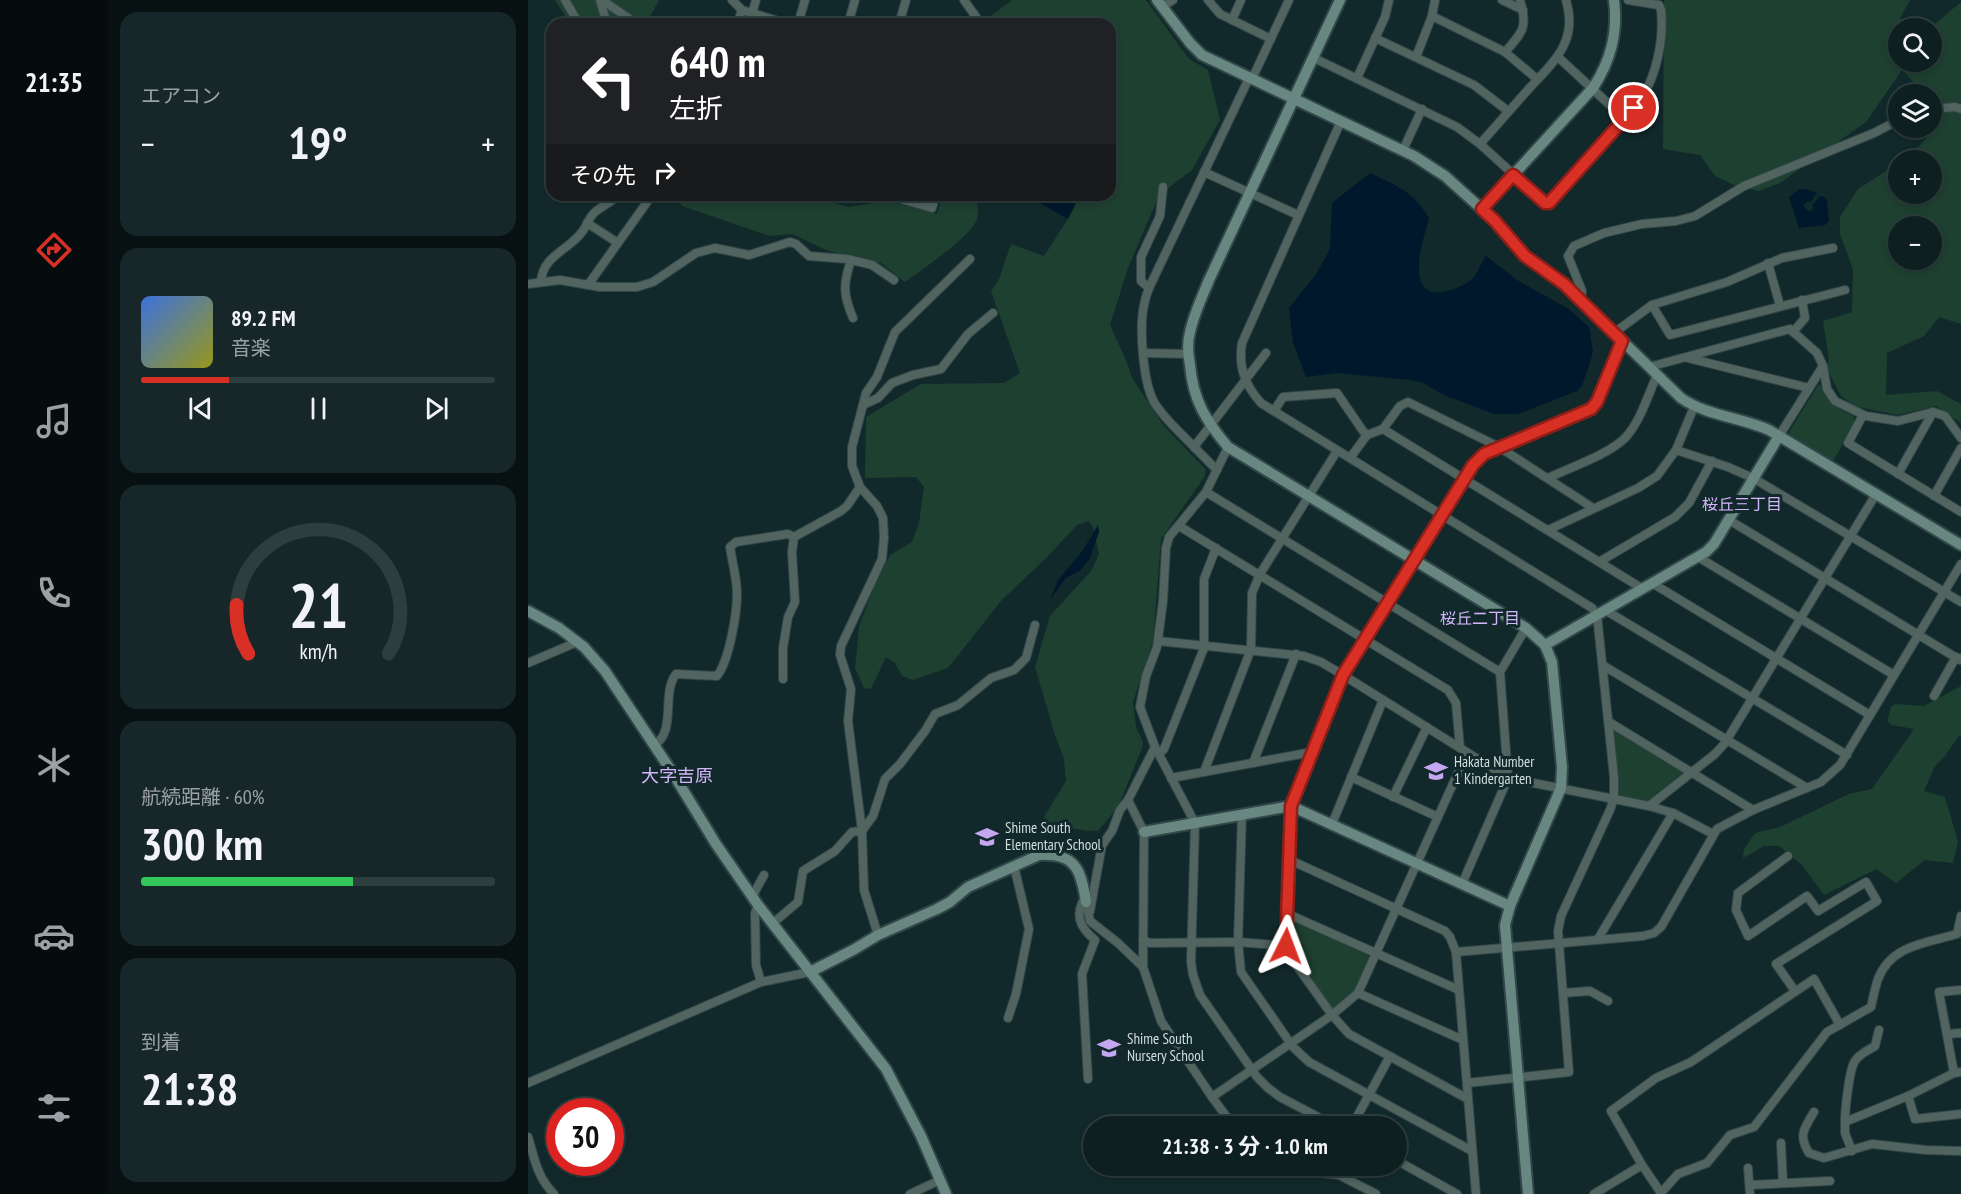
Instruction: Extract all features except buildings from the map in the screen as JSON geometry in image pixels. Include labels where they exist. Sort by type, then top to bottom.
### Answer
[{"type":"street","points":[[565,0],[576,18]]},
{"type":"street","points":[[601,0],[606,18]]},
{"type":"street","points":[[601,0],[628,18]]},
{"type":"street","points":[[732,0],[742,9],[768,18]]},
{"type":"street","points":[[751,18],[756,0]]},
{"type":"street","points":[[800,18],[804,0]]},
{"type":"street","points":[[850,18],[855,0]]},
{"type":"street","points":[[901,18],[906,0]]},
{"type":"street","points":[[964,0],[977,18]]},
{"type":"street","points":[[1173,0],[1160,4],[1202,55],[1403,150],[1445,176],[1495,221],[1525,256],[1564,284],[1681,398],[1694,407],[1757,424],[1961,545]]},
{"type":"street","points":[[1208,0],[1220,14],[1270,39]]},
{"type":"street","points":[[1232,20],[1241,0]]},
{"type":"street","points":[[1217,470],[1162,413],[1154,400],[1149,388],[1142,341],[1144,305],[1149,288],[1204,172],[1289,0]]},
{"type":"street","points":[[1340,0],[1195,315],[1189,335],[1191,382],[1197,401],[1211,427],[1228,447],[1526,628],[1545,645],[1552,662],[1562,767],[1561,788],[1510,906],[1505,925],[1528,1194]]},
{"type":"street","points":[[1357,78],[1385,17],[1389,0]]},
{"type":"street","points":[[1416,57],[1432,16],[1435,0]]},
{"type":"street","points":[[1502,0],[1523,10]]},
{"type":"street","points":[[1504,52],[1522,33],[1524,24],[1520,0]]},
{"type":"street","points":[[1480,144],[1558,57],[1569,30],[1569,11],[1566,0]]},
{"type":"street","points":[[1482,209],[1593,88],[1608,63],[1612,48],[1615,31],[1614,0]]},
{"type":"street","points":[[1314,58],[1457,127],[1480,144],[1545,203],[1549,203],[1642,97],[1658,58],[1662,17],[1659,5],[1628,0]]},
{"type":"street","points":[[739,18],[742,9]]},
{"type":"street","points":[[1432,16],[1504,52],[1537,79]]},
{"type":"street","points":[[1376,38],[1474,85],[1508,111]]},
{"type":"street","points":[[1558,57],[1625,119]]},
{"type":"street","points":[[1942,108],[1961,109]]},
{"type":"street","points":[[1403,150],[1422,109]]},
{"type":"street","points":[[1341,122],[1242,343],[1240,366],[1245,381],[1261,403],[1592,608],[1752,698],[1847,756]]},
{"type":"street","points":[[1581,300],[1582,291],[1568,256],[1574,246],[1604,233],[1642,224],[1676,221],[1695,216],[1744,186],[1888,126]]},
{"type":"street","points":[[1204,172],[1298,215]]},
{"type":"street","points":[[1149,288],[1141,281],[1141,257],[1160,216],[1163,187]]},
{"type":"street","points":[[541,282],[541,274],[551,258],[578,236],[594,213],[613,201]]},
{"type":"street","points":[[588,285],[648,201]]},
{"type":"street","points":[[909,201],[932,208],[934,201]]},
{"type":"street","points":[[588,223],[618,243]]},
{"type":"street","points":[[528,284],[560,280],[588,285],[637,288],[653,282],[696,253],[715,248],[749,255],[790,242],[810,255],[872,265],[894,280]]},
{"type":"street","points":[[1468,1099],[1349,1034],[1332,1015],[1287,952],[1291,806],[1343,675],[1473,465],[1484,454],[1591,409],[1597,402],[1618,337],[1652,305],[1728,282],[1782,258],[1833,248]]},
{"type":"street","points":[[878,934],[864,890],[862,831],[848,721],[851,689],[840,655],[841,646],[882,559],[883,518],[877,506],[860,487],[852,466],[852,447],[866,393],[877,377],[895,332],[970,259]]},
{"type":"street","points":[[851,260],[844,287],[846,302],[853,318]]},
{"type":"street","points":[[1768,263],[1780,306]]},
{"type":"street","points":[[1652,305],[1670,335],[1845,290]]},
{"type":"street","points":[[1793,332],[1805,318],[1802,300]]},
{"type":"street","points":[[865,404],[878,398],[892,383],[913,375],[941,369],[968,334],[993,313]]},
{"type":"street","points":[[1548,478],[1614,447],[1626,437],[1636,422],[1653,371],[1685,357],[1790,329],[1817,353],[1823,366],[1827,389],[1835,401],[1863,415],[1898,421],[1933,412],[1945,416],[1961,438]]},
{"type":"street","points":[[1144,352],[1189,354]]},
{"type":"street","points":[[1194,447],[1266,353]]},
{"type":"street","points":[[1685,357],[1809,388]]},
{"type":"street","points":[[1545,645],[1698,557],[1714,543],[1823,366]]},
{"type":"street","points":[[1274,411],[1283,397],[1337,393],[1367,435]]},
{"type":"street","points":[[1350,458],[1367,435],[1383,429],[1400,406],[1408,402],[1499,447],[1593,508]]},
{"type":"street","points":[[1548,530],[1638,488],[1657,476],[1676,450],[1694,407]]},
{"type":"street","points":[[1898,474],[1933,412]]},
{"type":"street","points":[[1863,415],[1848,443],[1961,512]]},
{"type":"street","points":[[1383,429],[1599,562],[1776,658],[1870,715]]},
{"type":"street","points":[[1228,447],[1206,492],[1169,537],[1166,548],[1158,641],[1146,676],[1140,707],[1157,751],[1195,823],[1190,942],[1192,975],[1200,995],[1252,1070],[1268,1089],[1316,1116]]},
{"type":"street","points":[[1934,496],[1961,448]]},
{"type":"street","points":[[1676,450],[1712,461],[1754,478],[1961,602]]},
{"type":"street","points":[[1204,772],[1251,649],[1252,593],[1260,574],[1337,451]]},
{"type":"street","points":[[1599,562],[1675,517],[1689,502],[1712,461]]},
{"type":"street","points":[[783,679],[783,648],[788,617],[795,602],[792,552],[794,537],[841,511],[860,487]]},
{"type":"street","points":[[1206,492],[1500,672]]},
{"type":"street","points":[[1649,806],[1715,754],[1727,740],[1876,494]]},
{"type":"street","points":[[1729,520],[1958,658],[1934,696]]},
{"type":"street","points":[[1179,526],[1448,690],[1456,703],[1460,748]]},
{"type":"street","points":[[654,745],[661,741],[666,728],[670,681],[676,674],[717,676],[724,667],[737,594],[730,547],[736,542],[788,534],[794,537]]},
{"type":"street","points":[[1089,915],[1102,845],[1112,831],[1120,810],[1157,751],[1164,749],[1205,645],[1204,579],[1216,548]]},
{"type":"street","points":[[1698,557],[1894,675]]},
{"type":"street","points":[[1455,952],[1654,933],[1661,927],[1713,834],[1724,824],[1829,777],[1847,756],[1961,564]]},
{"type":"street","points":[[528,611],[559,628],[577,642],[605,671],[755,901],[886,1069],[921,1136],[946,1194]]},
{"type":"street","points":[[1467,1083],[1569,1072],[1558,943],[1561,916],[1614,798],[1601,612]]},
{"type":"street","points":[[773,923],[798,902],[803,871],[835,852],[852,832],[862,831],[873,816],[885,778],[900,764],[935,714],[958,705],[991,678],[1014,670],[1026,658],[1035,625]]},
{"type":"street","points":[[1462,884],[1508,778],[1500,672],[1526,628]]},
{"type":"street","points":[[1158,641],[1296,654],[1321,662],[1508,778],[1649,806],[1673,813],[1713,834]]},
{"type":"street","points":[[528,663],[577,642]]},
{"type":"street","points":[[1253,763],[1296,654]]},
{"type":"street","points":[[1604,666],[1807,788]]},
{"type":"street","points":[[1332,824],[1383,700]]},
{"type":"street","points":[[1609,722],[1753,810]]},
{"type":"street","points":[[1393,796],[1427,727]]},
{"type":"street","points":[[1171,778],[1312,752]]},
{"type":"street","points":[[1212,1097],[1332,1015],[1358,993],[1467,753]]},
{"type":"street","points":[[1351,777],[1438,817]]},
{"type":"street","points":[[1128,800],[1144,832],[1143,967],[1161,1021],[1226,1116]]},
{"type":"street","points":[[1144,832],[1291,806],[1510,906]]},
{"type":"street","points":[[1598,939],[1673,813]]},
{"type":"street","points":[[1242,814],[1238,942],[1241,972],[1290,1043],[1309,1062],[1472,1151]]},
{"type":"street","points":[[528,1083],[761,982],[810,972],[878,934],[937,909],[950,902],[968,887],[1039,855],[1052,855],[1073,863],[1083,879],[1090,921],[1143,967]]},
{"type":"street","points":[[1788,856],[1738,893],[1736,910],[1748,936],[1807,896],[1818,911],[1866,882],[1877,901],[1776,964],[1795,992]]},
{"type":"street","points":[[1290,860],[1445,931],[1450,937],[1455,952],[1459,990],[1476,1194]]},
{"type":"street","points":[[1008,1018],[1016,994],[1029,929],[1014,866]]},
{"type":"street","points":[[761,982],[756,965],[755,901],[764,875]]},
{"type":"street","points":[[1086,902],[1082,903],[1079,909],[1081,925],[1085,932],[1095,940],[1082,974],[1088,1079]]},
{"type":"street","points":[[1288,914],[1459,990]]},
{"type":"street","points":[[1840,1025],[1814,979],[1691,1062],[1656,1078],[1611,1111],[1661,1193],[1678,1174],[1707,1163],[1730,1135],[1754,1127],[1827,1032],[1840,1025],[1871,1007],[1885,966],[1901,950],[1957,934],[1961,916]]},
{"type":"street","points":[[1143,940],[1150,943],[1238,942],[1286,946]]},
{"type":"street","points":[[1845,1122],[1908,1096],[1957,1072],[1939,992],[1961,990]]},
{"type":"street","points":[[1563,993],[1590,991],[1608,1001]]},
{"type":"street","points":[[1358,993],[1463,1040]]},
{"type":"street","points":[[1852,1151],[1845,1133],[1845,1107],[1852,1068],[1858,1057],[1875,1046],[1879,1030]]},
{"type":"street","points":[[1948,1034],[1961,1033]]},
{"type":"street","points":[[1357,1116],[1390,1056]]},
{"type":"street","points":[[1908,1096],[1915,1119],[1961,1114]]},
{"type":"street","points":[[1814,1112],[1802,1140],[1809,1153],[1824,1158],[1872,1144],[1961,1151]]},
{"type":"street","points":[[528,1137],[547,1194]]},
{"type":"street","points":[[1781,1143],[1783,1183]]},
{"type":"street","points":[[1594,1194],[1642,1165]]},
{"type":"street","points":[[1407,1166],[1457,1194]]},
{"type":"street","points":[[1748,1168],[1750,1190],[1783,1183],[1830,1181]]},
{"type":"street","points":[[1343,1176],[1376,1194]]},
{"type":"street","points":[[910,1194],[940,1180]]},
{"type":"street","points":[[543,1183],[554,1194]]},
{"type":"green space","points":[[555,0],[659,0],[649,18],[566,18]]},
{"type":"green space","points":[[1012,0],[1146,0],[1189,59],[1208,70],[1220,120],[1192,170],[1159,195],[1128,268],[1110,325],[1132,378],[1164,426],[1206,470],[1205,476],[1161,539],[1153,641],[1133,702],[1136,727],[1143,742],[1142,748],[1118,807],[1098,831],[1054,827],[1044,817],[1066,781],[1064,759],[1035,667],[1050,616],[1091,571],[1099,554],[1093,527],[1089,521],[1077,525],[1001,601],[948,668],[913,680],[902,676],[895,663],[886,657],[871,689],[864,688],[855,668],[859,626],[874,587],[890,555],[912,542],[919,523],[924,487],[916,477],[865,478],[866,417],[921,384],[1004,383],[1020,373],[991,291],[999,279],[1011,244],[1044,256],[1078,201],[1116,201],[1116,18],[988,18]]},
{"type":"green space","points":[[1664,0],[1910,0],[1900,18],[1888,18],[1888,72],[1901,72],[1892,84],[1888,84],[1888,90],[1866,122],[1780,183],[1759,191],[1736,186],[1715,176],[1700,155],[1663,149]]},
{"type":"green space","points":[[1961,2],[1961,324],[1939,317],[1924,336],[1887,353],[1886,395],[1937,391],[1961,404],[1961,423],[1936,406],[1898,415],[1854,406],[1841,396],[1827,369],[1829,359],[1823,321],[1852,312],[1853,269],[1840,234],[1840,217],[1858,189],[1888,170],[1888,204],[1942,204],[1942,150],[1915,150],[1926,138],[1942,138],[1942,84],[1915,84],[1904,72],[1942,72],[1942,18]]},
{"type":"green space","points":[[679,201],[828,201],[848,207],[888,201],[937,214],[941,201],[977,201],[978,213],[973,226],[966,234],[945,253],[905,282],[881,263],[841,255],[792,234],[770,236],[682,206]]},
{"type":"green space","points":[[1819,384],[1832,403],[1854,416],[1855,423],[1832,463],[1792,438],[1789,432]]},
{"type":"green space","points":[[1961,686],[1961,736],[1935,766],[1924,791],[1945,797],[1958,842],[1953,863],[1925,860],[1896,883],[1876,869],[1824,895],[1802,865],[1779,846],[1764,846],[1743,858],[1744,849],[1755,833],[1780,827],[1849,794],[1872,789],[1914,729],[1892,725],[1887,721],[1891,707],[1895,704],[1924,706]]},
{"type":"green space","points":[[1613,729],[1684,772],[1647,801],[1617,796],[1618,777]]},
{"type":"green space","points":[[1295,920],[1370,956],[1356,991],[1333,1010],[1290,951],[1291,925]]},
{"type":"water","points":[[1370,173],[1410,195],[1429,218],[1419,263],[1420,278],[1423,286],[1428,290],[1442,292],[1465,284],[1473,278],[1486,256],[1517,280],[1569,309],[1589,327],[1593,351],[1582,386],[1577,391],[1518,414],[1494,414],[1446,396],[1421,382],[1411,380],[1337,373],[1306,377],[1293,343],[1289,308],[1316,274],[1330,249],[1332,203]]},
{"type":"water","points":[[1800,189],[1817,193],[1810,203],[1808,201],[1803,206],[1810,212],[1814,207],[1812,205],[1820,196],[1825,197],[1829,221],[1825,225],[1799,228],[1789,197]]},
{"type":"water","points":[[1036,201],[1076,201],[1068,219]]},
{"type":"water","points":[[1098,525],[1099,532],[1090,558],[1081,570],[1066,578],[1050,600],[1058,580],[1083,550]]},
{"type":"place","name":"Hakata Number 1 Kindergarten","points":[[1436,771]]},
{"type":"place","name":"Shime South Elementary School","points":[[987,837]]},
{"type":"place","name":"Shime South Nursery School","points":[[1109,1048]]},
{"type":"district","name":"桜丘三丁目","points":[[1742,504]]},
{"type":"district","name":"桜丘二丁目","points":[[1480,618]]},
{"type":"district","name":"大字吉原","points":[[677,776]]},
{"type":"route","points":[[1286,946],[1291,806],[1343,675],[1473,465],[1484,454],[1591,409],[1597,402],[1622,341],[1564,284],[1525,256],[1482,209],[1513,175],[1545,203],[1549,203],[1634,108]]}]
